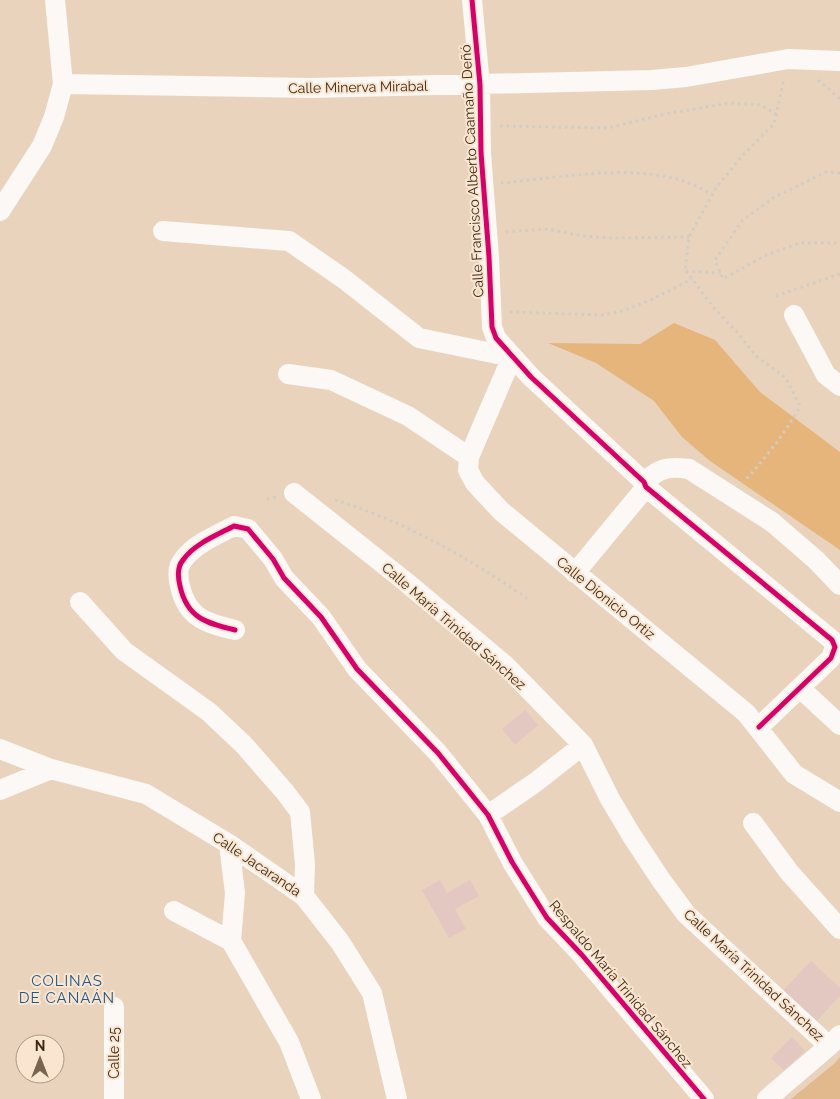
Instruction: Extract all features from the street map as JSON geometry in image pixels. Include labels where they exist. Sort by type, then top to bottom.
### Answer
[{"type":"street","points":[[0,211],[42,146],[54,118],[63,84],[55,0]]},
{"type":"street","name":"Calle Francisco Alberto Caamaño Deñó","points":[[472,0],[480,85],[483,184],[488,233],[492,326],[496,338],[530,377],[645,485],[832,640],[835,647],[831,658],[759,728]]},
{"type":"street","name":"Calle Minerva Mirabal","points":[[63,84],[311,88],[652,80],[686,77],[788,59],[840,61]]},
{"type":"street","points":[[163,231],[289,241],[344,279],[419,338],[512,357],[469,457],[408,416],[331,380],[288,374]]},
{"type":"street","points":[[794,315],[826,375],[840,386]]},
{"type":"street","name":"Calle Dionicio Ortiz","points":[[469,457],[468,470],[475,483],[494,504],[746,713],[794,774],[840,802]]},
{"type":"street","points":[[575,573],[655,472],[675,467],[689,470],[772,522],[816,560],[840,585]]},
{"type":"street","name":"Calle María Trinidad Sánchez","points":[[294,493],[406,582],[506,666],[583,745],[610,799],[632,836],[686,914],[835,1041]]},
{"type":"street","name":"Respaldo María Trinidad Sánchez","points":[[235,630],[213,625],[190,612],[182,597],[178,577],[182,561],[196,547],[234,526],[248,529],[273,559],[284,578],[321,617],[357,669],[438,752],[488,815],[512,862],[547,918],[582,955],[704,1099]]},
{"type":"street","points":[[80,602],[124,651],[209,712],[244,745],[285,792],[300,812],[305,864],[304,896]]},
{"type":"street","points":[[800,688],[840,724]]},
{"type":"street","points":[[488,815],[536,782],[583,745]]},
{"type":"street","name":"Calle Jacaranda","points":[[0,749],[51,769],[146,794],[229,844],[304,896],[340,942],[372,993],[397,1099]]},
{"type":"street","points":[[0,790],[51,769]]},
{"type":"street","points":[[752,823],[789,872],[840,929]]},
{"type":"street","points":[[229,844],[235,893],[231,941]]},
{"type":"street","points":[[174,912],[231,941],[289,1042],[312,1099]]},
{"type":"street","name":"Calle 25","points":[[114,1007],[114,1099]]},
{"type":"street","points":[[767,1099],[835,1041]]},
{"type":"path","points":[[726,492],[744,482],[769,452],[800,406],[786,378],[756,356],[713,307],[685,271],[688,237],[713,195],[742,156],[774,124],[788,59]]},
{"type":"path","points":[[813,76],[840,99]]},
{"type":"path","points":[[482,126],[608,128],[665,114],[729,103],[761,105],[776,114]]},
{"type":"path","points":[[840,173],[826,172],[773,198],[742,221],[715,260],[723,279],[768,254],[800,243],[840,243]]},
{"type":"path","points":[[483,184],[618,173],[654,174],[684,180],[713,195]]},
{"type":"path","points":[[488,233],[547,229],[584,236],[611,238],[688,237]]},
{"type":"path","points":[[685,271],[720,273]]},
{"type":"path","points":[[776,296],[840,274]]},
{"type":"path","points":[[491,311],[602,315],[623,310],[653,299],[692,279]]},
{"type":"path","points":[[267,499],[294,493]]},
{"type":"path","points":[[332,499],[369,510],[437,542],[484,568],[528,599]]},
{"type":"shaded area","points":[[674,323],[715,340],[760,392],[840,452],[840,550],[710,461],[682,437],[654,401],[596,363],[548,343],[640,344]]},
{"type":"shaded area","points":[[840,1057],[840,1099],[791,1099],[835,1063]]},
{"type":"building","points":[[525,710],[538,725],[515,745],[502,729]]},
{"type":"building","points":[[440,880],[447,893],[470,880],[479,896],[455,909],[466,929],[449,938],[422,890]]},
{"type":"building","points":[[811,961],[840,988],[840,996],[813,1025],[779,995]]},
{"type":"building","points":[[792,1037],[805,1051],[784,1070],[771,1058]]},
{"type":"cycle path","points":[[472,0],[480,85],[481,153],[492,327],[496,338],[531,377],[644,482],[646,487],[832,640],[835,647],[831,658],[759,727]]},
{"type":"cycle path","points":[[235,630],[215,625],[193,612],[183,597],[178,576],[181,563],[193,549],[234,526],[248,529],[273,559],[284,578],[321,617],[357,669],[438,753],[488,815],[512,862],[547,918],[582,955],[704,1099]]},
{"type":"district","name":"COLINAS DE CANAÁN","points":[[67,990]]}]
